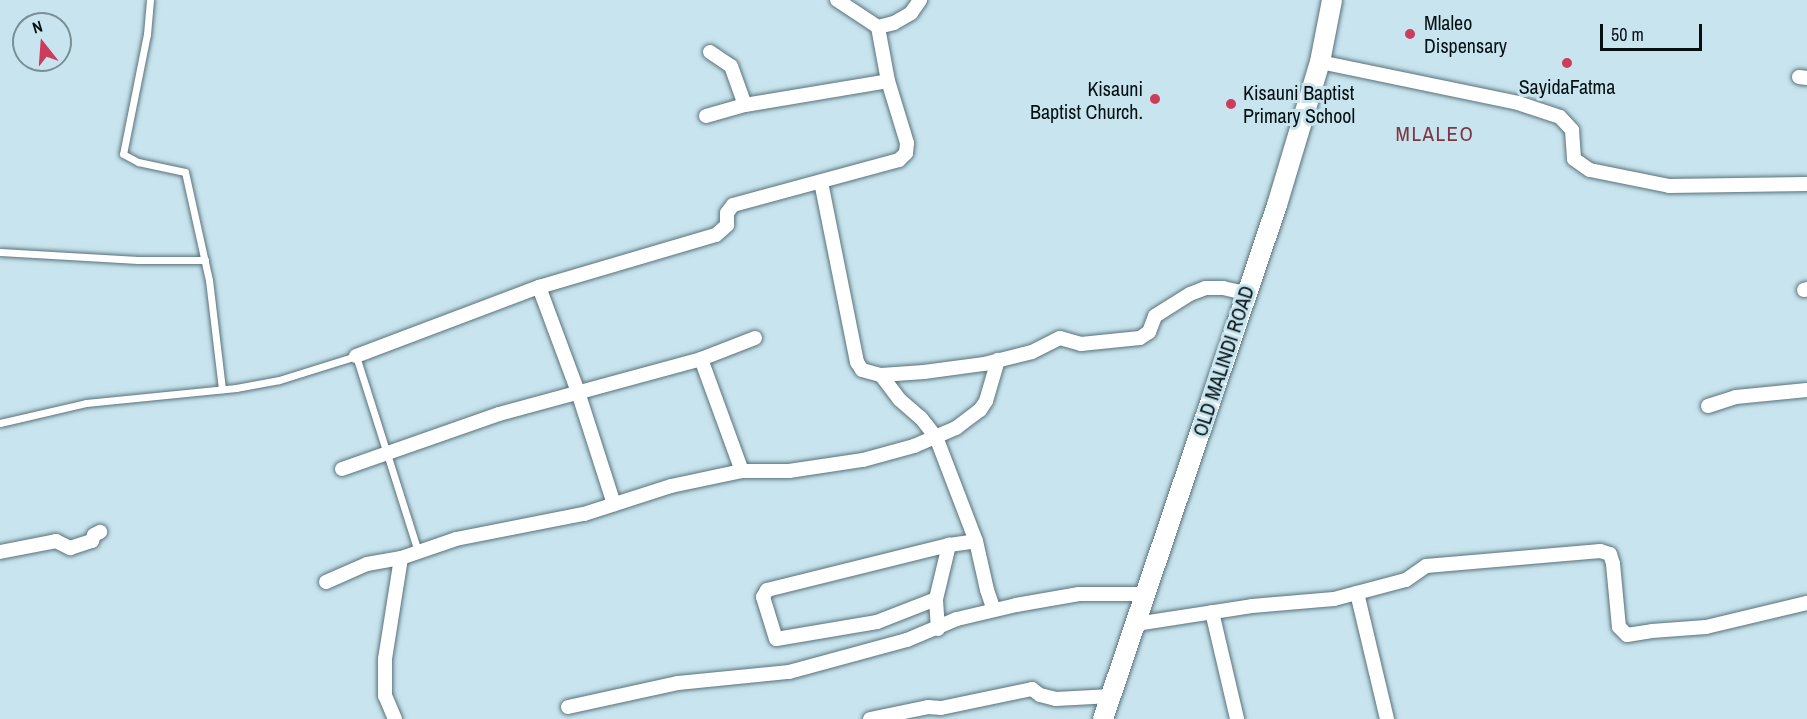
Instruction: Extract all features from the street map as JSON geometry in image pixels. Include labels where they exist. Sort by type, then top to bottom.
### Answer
[{"type":"main road","name":"OLD MALINDI ROAD","points":[[1103,719],[1144,594],[1165,539],[1245,293],[1277,205],[1320,62],[1332,0]]},
{"type":"street","points":[[356,356],[539,287],[716,235],[728,225],[727,213],[733,206],[891,164],[906,153],[907,143],[888,81],[878,27],[837,0]]},
{"type":"street","points":[[878,27],[894,23],[911,13],[920,0]]},
{"type":"street","points":[[710,52],[731,66],[745,105]]},
{"type":"street","points":[[1320,62],[1518,102],[1560,117],[1572,130],[1574,159],[1590,170],[1669,186],[1807,184]]},
{"type":"street","points":[[706,116],[745,105],[888,81]]},
{"type":"street","points":[[820,182],[857,362],[862,370],[881,375],[924,372],[998,360],[1032,352],[1060,338],[1080,344],[1140,338],[1149,332],[1155,316],[1191,294],[1206,288],[1223,288],[1245,293]]},
{"type":"street","points":[[539,287],[578,392],[614,504]]},
{"type":"street","points":[[342,469],[499,414],[701,359],[755,338]]},
{"type":"street","points":[[701,359],[742,471]]},
{"type":"street","points":[[326,582],[367,564],[401,558],[456,539],[528,527],[671,486],[742,471],[789,471],[863,460],[914,446],[956,428],[980,410],[986,401],[998,360]]},
{"type":"street","points":[[881,375],[900,400],[921,418],[936,437],[976,541],[994,610]]},
{"type":"street","points":[[1708,406],[1736,397],[1807,390]]},
{"type":"street","points":[[0,552],[56,541],[70,548],[92,542],[94,535],[100,532]]},
{"type":"street","points":[[936,599],[878,622],[776,639],[763,597],[767,590],[950,545],[976,541]]},
{"type":"street","points":[[938,629],[936,599],[950,545]]},
{"type":"street","points":[[1136,624],[1252,606],[1307,603],[1357,594],[1406,580],[1426,566],[1600,551],[1610,554],[1619,627],[1627,635],[1706,627],[1807,603]]},
{"type":"street","points":[[395,719],[386,696],[385,659],[401,558]]},
{"type":"street","points":[[568,707],[678,683],[789,672],[860,655],[938,629],[957,619],[994,610],[1079,594],[1144,594]]},
{"type":"street","points":[[1357,594],[1387,719]]},
{"type":"street","points":[[1212,612],[1237,719]]},
{"type":"street","points":[[870,719],[928,707],[941,708],[1032,689],[1040,695],[1056,699],[1112,696]]},
{"type":"lane","points":[[150,0],[147,34],[123,154],[138,162],[186,172],[205,260],[222,389]]},
{"type":"lane","points":[[0,252],[138,260],[205,260]]},
{"type":"lane","points":[[0,423],[86,403],[222,389],[279,380],[356,356],[418,552]]},
{"type":"place","name":"Mlaleo Dispensary","points":[[1410,34]]},
{"type":"place","name":"SayidaFatma","points":[[1567,63]]},
{"type":"place","name":"Kisauni Baptist Church.","points":[[1155,99]]},
{"type":"place","name":"Kisauni Baptist Primary School","points":[[1231,104]]},
{"type":"district","name":"MLALEO","points":[[1435,134]]}]
